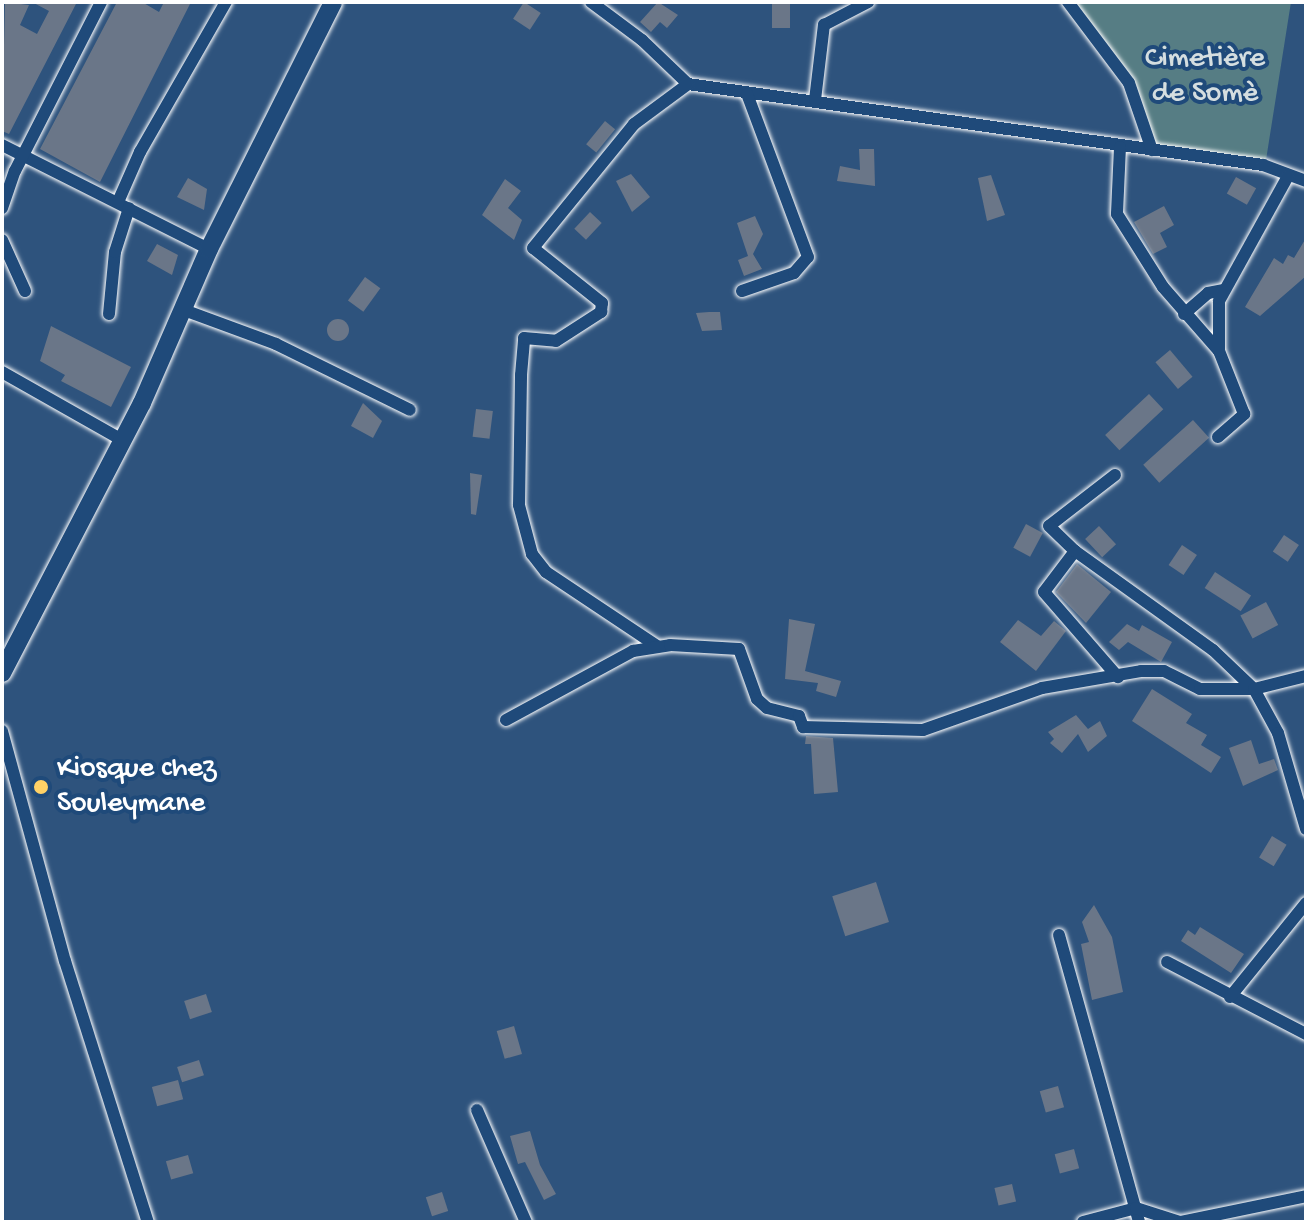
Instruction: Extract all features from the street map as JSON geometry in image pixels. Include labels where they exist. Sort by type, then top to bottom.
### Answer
[{"type":"street","points":[[2,208],[23,156],[101,2]]},
{"type":"street","points":[[109,314],[115,252],[124,205],[140,152],[226,2]]},
{"type":"street","points":[[2,673],[122,440],[209,249],[333,2]]},
{"type":"street","points":[[591,2],[642,40],[688,84],[1263,165],[1306,181]]},
{"type":"street","points":[[815,100],[824,25],[868,2]]},
{"type":"street","points":[[1068,2],[1129,83],[1152,150]]},
{"type":"street","points":[[657,646],[554,578],[532,554],[519,505],[521,375],[524,338],[556,341],[601,312],[602,303],[533,248],[634,124],[688,84]]},
{"type":"street","points":[[742,291],[794,273],[808,257],[747,94]]},
{"type":"street","points":[[2,145],[209,249]]},
{"type":"street","points":[[1120,147],[1117,214],[1184,314],[1219,351]]},
{"type":"street","points":[[1218,437],[1244,414],[1219,351],[1217,312],[1224,290],[1288,176]]},
{"type":"street","points":[[2,240],[25,291]]},
{"type":"street","points":[[1184,314],[1208,293],[1224,290]]},
{"type":"street","points":[[181,309],[276,344],[410,410]]},
{"type":"street","points":[[2,372],[122,440]]},
{"type":"street","points":[[1115,475],[1049,526],[1075,551],[1213,650],[1254,689],[1278,733],[1306,829]]},
{"type":"street","points":[[1075,551],[1044,592],[1118,677]]},
{"type":"street","points":[[506,720],[633,651],[657,646],[726,644],[739,649],[757,699],[767,708],[799,716],[803,727],[923,730],[1042,688],[1164,671],[1200,689],[1254,689],[1306,676]]},
{"type":"street","points":[[2,731],[65,961],[148,1222]]},
{"type":"street","points":[[1230,997],[1306,903]]},
{"type":"street","points":[[1059,935],[1139,1222]]},
{"type":"street","points":[[1167,962],[1306,1034]]},
{"type":"street","points":[[477,1110],[526,1222]]},
{"type":"street","points":[[1083,1222],[1136,1208],[1181,1222],[1306,1196]]},
{"type":"green space","name":"Cimetière de Somè","points":[[1072,2],[1291,2],[1266,160],[1154,147],[1130,82]]},
{"type":"building","points":[[5,2],[29,5],[20,25],[37,34],[49,11],[32,2],[77,2],[9,134],[2,131]]},
{"type":"building","points":[[117,2],[142,2],[159,12],[164,2],[191,2],[100,182],[40,149]]},
{"type":"building","points":[[524,2],[541,13],[530,30],[513,19]]},
{"type":"building","points":[[658,2],[678,15],[667,28],[660,22],[651,32],[640,22]]},
{"type":"building","points":[[772,2],[790,2],[790,28],[772,28]]},
{"type":"building","points":[[605,121],[615,129],[596,152],[586,144]]},
{"type":"building","points":[[859,149],[874,149],[875,186],[837,181],[840,166],[860,170]]},
{"type":"building","points":[[631,174],[650,197],[632,212],[616,181]]},
{"type":"building","points":[[991,175],[1005,215],[987,221],[978,178]]},
{"type":"building","points":[[1236,177],[1256,188],[1247,205],[1227,194]]},
{"type":"building","points":[[188,178],[207,189],[204,210],[177,197]]},
{"type":"building","points":[[505,179],[521,191],[508,208],[522,220],[514,240],[482,215]]},
{"type":"building","points":[[1164,206],[1174,225],[1160,233],[1167,247],[1153,254],[1134,222]]},
{"type":"building","points":[[590,212],[602,223],[586,240],[574,229]]},
{"type":"building","points":[[755,216],[763,234],[753,254],[762,269],[744,276],[738,260],[748,256],[737,223]]},
{"type":"building","points":[[1306,238],[1306,276],[1260,316],[1245,307],[1274,258],[1283,264],[1288,255],[1294,258]]},
{"type":"building","points":[[157,244],[178,255],[172,275],[147,261]]},
{"type":"building","points":[[365,277],[380,288],[363,312],[348,300]]},
{"type":"building","points":[[720,312],[722,330],[702,331],[696,313]]},
{"type":"building","points":[[338,319],[346,322],[349,330],[346,338],[338,341],[330,338],[327,330],[330,322]]},
{"type":"building","points":[[51,326],[131,367],[111,407],[61,381],[65,375],[40,361]]},
{"type":"building","points":[[1170,350],[1192,377],[1178,389],[1155,362]]},
{"type":"building","points":[[1149,394],[1163,409],[1119,450],[1105,435]]},
{"type":"building","points":[[363,403],[382,421],[373,438],[351,426]]},
{"type":"building","points":[[476,409],[493,411],[489,439],[473,437]]},
{"type":"building","points":[[1193,420],[1209,438],[1159,483],[1143,465]]},
{"type":"building","points":[[470,473],[482,475],[476,515],[471,514]]},
{"type":"building","points":[[1026,524],[1043,533],[1030,557],[1013,548]]},
{"type":"building","points":[[1099,526],[1116,544],[1102,557],[1085,539]]},
{"type":"building","points":[[1284,535],[1299,545],[1288,562],[1273,552]]},
{"type":"building","points":[[1182,545],[1197,555],[1184,575],[1169,565]]},
{"type":"building","points":[[1077,564],[1111,592],[1086,623],[1056,592]]},
{"type":"building","points":[[1215,572],[1251,595],[1241,611],[1205,588]]},
{"type":"building","points":[[1266,602],[1278,625],[1253,639],[1240,616]]},
{"type":"building","points":[[789,619],[815,624],[805,671],[841,681],[836,697],[816,691],[818,683],[785,679]]},
{"type":"building","points":[[1018,620],[1041,636],[1054,621],[1066,631],[1036,671],[1000,642]]},
{"type":"building","points":[[1127,624],[1139,631],[1142,625],[1172,642],[1161,662],[1128,642],[1119,650],[1109,642]]},
{"type":"building","points":[[1152,689],[1192,714],[1186,723],[1207,735],[1201,745],[1221,757],[1211,773],[1132,721]]},
{"type":"building","points":[[1076,715],[1088,729],[1100,721],[1107,736],[1088,752],[1078,734],[1062,753],[1050,743],[1054,739],[1048,732]]},
{"type":"building","points":[[806,736],[833,738],[838,792],[814,794],[811,744],[805,744]]},
{"type":"building","points":[[1251,740],[1259,764],[1274,759],[1278,770],[1243,786],[1229,748]]},
{"type":"building","points":[[1272,836],[1287,845],[1274,866],[1259,857]]},
{"type":"building","points":[[876,882],[889,922],[845,936],[832,896]]},
{"type":"building","points":[[1094,905],[1112,937],[1123,992],[1092,1000],[1081,944],[1089,942],[1082,922]]},
{"type":"building","points":[[1200,927],[1244,954],[1231,973],[1181,941],[1188,930],[1195,935]]},
{"type":"building","points":[[206,994],[212,1012],[190,1019],[184,1001]]},
{"type":"building","points":[[514,1026],[522,1054],[505,1059],[497,1031]]},
{"type":"building","points":[[199,1060],[204,1075],[182,1082],[177,1067]]},
{"type":"building","points":[[178,1080],[183,1099],[157,1106],[152,1087]]},
{"type":"building","points":[[1058,1086],[1064,1107],[1046,1112],[1040,1091]]},
{"type":"building","points":[[530,1131],[540,1165],[556,1194],[544,1200],[525,1162],[518,1164],[510,1136]]},
{"type":"building","points":[[1074,1149],[1079,1168],[1060,1173],[1055,1154]]},
{"type":"building","points":[[188,1155],[193,1173],[171,1180],[166,1161]]},
{"type":"building","points":[[1012,1184],[1016,1202],[999,1206],[994,1188]]},
{"type":"building","points":[[442,1192],[448,1211],[432,1216],[426,1197]]},
{"type":"place","name":"Kiosque chez Souleymane","points":[[41,787]]}]
